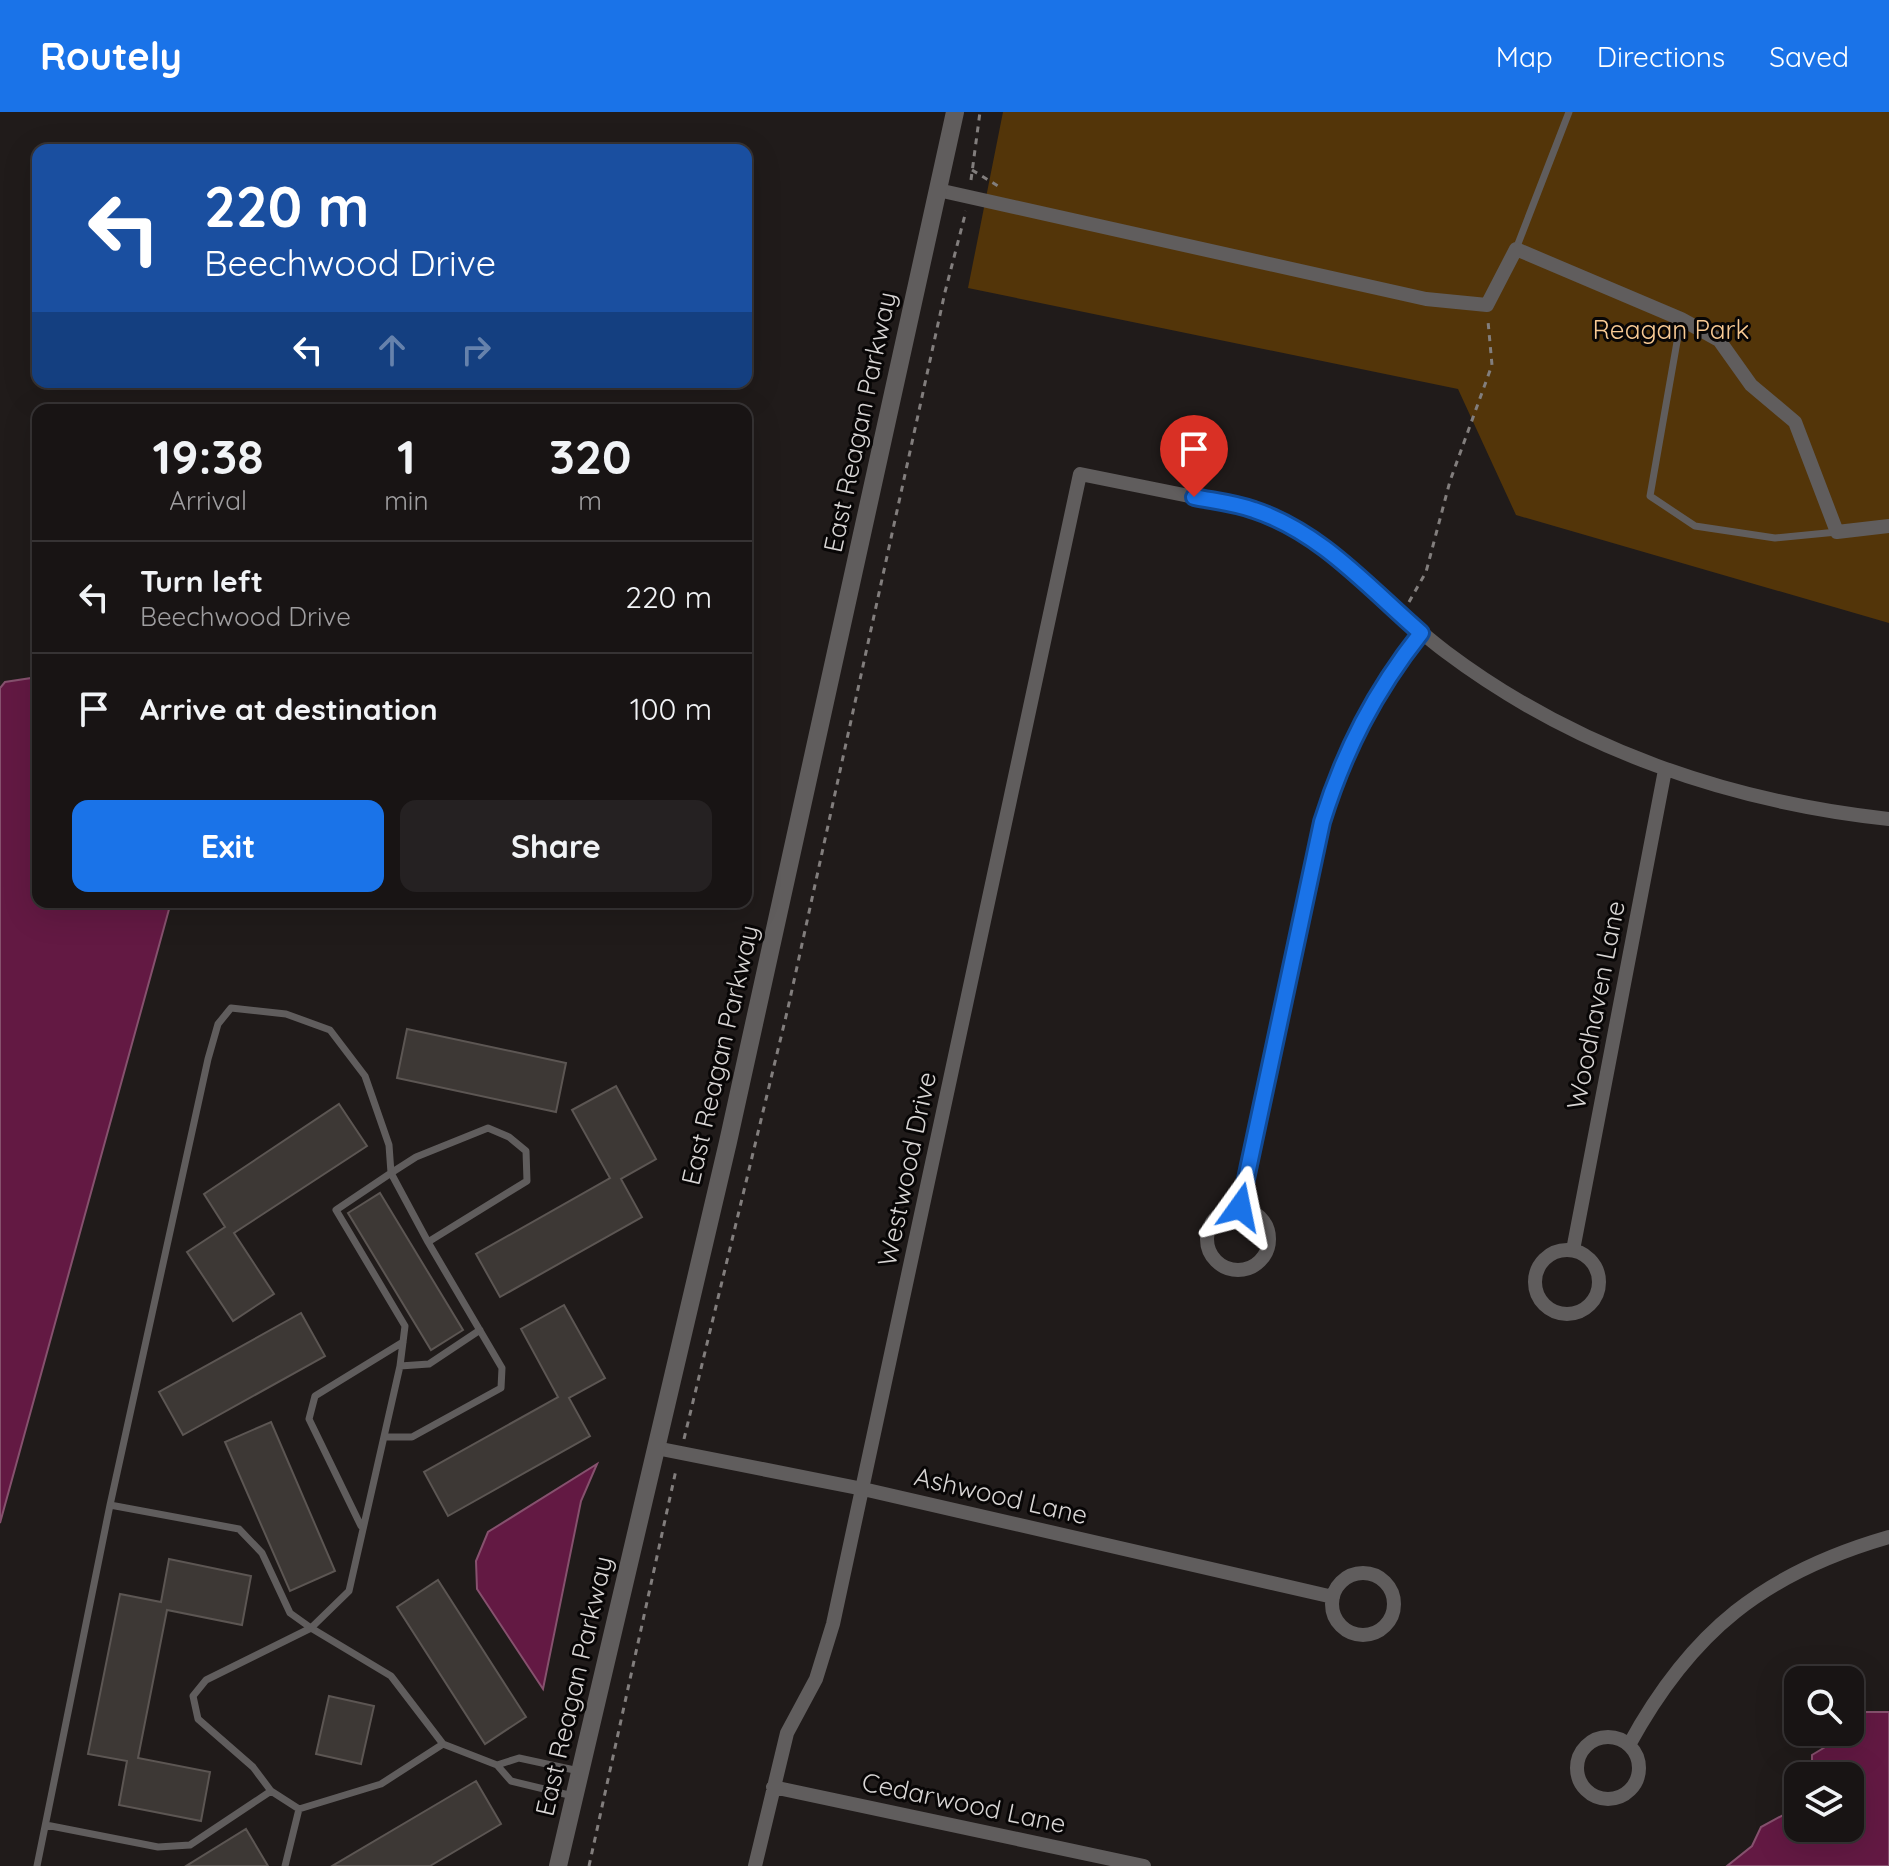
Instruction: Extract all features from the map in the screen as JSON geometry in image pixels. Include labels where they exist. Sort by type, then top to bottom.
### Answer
[{"type":"street","name":"East Reagan Parkway","points":[[558,1866],[728,1142],[955,112]]},
{"type":"street","points":[[938,190],[1426,299],[1487,305],[1516,249],[1681,319],[1719,340],[1751,385],[1795,422],[1837,532],[1889,526]]},
{"type":"street","name":"Westwood Drive","points":[[755,1866],[787,1733],[816,1679],[825,1650],[863,1489],[1080,474],[1262,513],[1331,552],[1402,616]]},
{"type":"street","points":[[1402,616],[1421,633],[1501,689],[1553,720],[1665,770],[1773,802],[1889,819]]},
{"type":"street","points":[[1240,1207],[1330,795],[1353,736],[1373,699],[1421,633]]},
{"type":"street","name":"Woodhaven Lane","points":[[1573,1250],[1665,770]]},
{"type":"street","points":[[1240,1207],[1261,1217],[1269,1238],[1262,1260],[1240,1270],[1218,1263],[1207,1240],[1216,1216],[1240,1207]]},
{"type":"street","points":[[1573,1250],[1592,1261],[1599,1280],[1592,1303],[1581,1311],[1567,1314],[1554,1311],[1543,1303],[1536,1291],[1535,1278],[1548,1256],[1573,1250]]},
{"type":"street","name":"Ashwood Lane","points":[[656,1448],[863,1489],[1333,1597]]},
{"type":"street","points":[[1629,1745],[1665,1684],[1691,1650],[1745,1602],[1820,1561],[1889,1537]]},
{"type":"street","points":[[1368,1573],[1388,1585],[1394,1609],[1380,1630],[1357,1634],[1338,1621],[1333,1597],[1346,1578],[1368,1573]]},
{"type":"street","points":[[1604,1737],[1618,1738],[1629,1745],[1636,1754],[1638,1776],[1625,1794],[1602,1799],[1582,1787],[1577,1764],[1581,1751],[1591,1742],[1604,1737]]},
{"type":"street","name":"Cedarwood Lane","points":[[773,1787],[1144,1866]]},
{"type":"lane","points":[[1516,249],[1569,112]]},
{"type":"lane","points":[[1681,319],[1650,496],[1695,526],[1775,538],[1837,532]]},
{"type":"lane","points":[[37,1866],[110,1505],[208,1059],[218,1024],[231,1008],[286,1014],[330,1030],[365,1076],[389,1145],[391,1173],[502,1368],[501,1388],[412,1437],[385,1437]]},
{"type":"lane","points":[[428,1242],[527,1181],[526,1151],[488,1128],[416,1157],[336,1210],[405,1326],[385,1437],[349,1591],[311,1628],[206,1680],[193,1696],[198,1719],[253,1767],[271,1791],[299,1809],[381,1784],[443,1744]]},
{"type":"lane","points":[[400,1366],[429,1364],[480,1330]]},
{"type":"lane","points":[[362,1527],[309,1419],[315,1396],[403,1342]]},
{"type":"lane","points":[[110,1505],[239,1529],[262,1553],[290,1613],[391,1676],[443,1744],[497,1765],[511,1781],[575,1797]]},
{"type":"lane","points":[[497,1765],[519,1758],[581,1772]]},
{"type":"lane","points":[[46,1825],[158,1847],[190,1845],[271,1791]]},
{"type":"lane","points":[[285,1866],[299,1809]]},
{"type":"path","points":[[589,1866],[680,1453],[788,1008],[968,197],[980,112]]},
{"type":"path","points":[[972,170],[1007,191]]},
{"type":"path","points":[[1402,616],[1426,572],[1450,481],[1492,365],[1487,305]]},
{"type":"green space","name":"Reagan Park","points":[[1003,112],[1889,112],[1889,623],[1516,515],[1458,389],[968,288]]},
{"type":"shaded area","points":[[32,678],[32,908],[169,908],[0,1523],[0,688],[5,682]]},
{"type":"shaded area","points":[[597,1464],[581,1501],[543,1689],[477,1589],[476,1561],[488,1532]]},
{"type":"shaded area","points":[[1889,1712],[1889,1866],[1727,1866],[1752,1846],[1761,1827],[1784,1815],[1784,1842],[1864,1842],[1864,1762],[1812,1762],[1812,1755],[1827,1746],[1864,1746],[1864,1713]]},
{"type":"building","points":[[407,1029],[566,1063],[556,1112],[397,1078]]},
{"type":"building","points":[[616,1086],[656,1159],[621,1179],[642,1217],[500,1297],[476,1254],[610,1178],[572,1110]]},
{"type":"building","points":[[339,1104],[367,1146],[234,1233],[274,1294],[233,1321],[187,1252],[225,1227],[204,1194]]},
{"type":"building","points":[[380,1193],[463,1330],[431,1350],[348,1213]]},
{"type":"building","points":[[564,1305],[605,1378],[569,1398],[590,1436],[448,1516],[424,1472],[558,1397],[521,1329]]},
{"type":"building","points":[[301,1313],[325,1356],[183,1435],[159,1392]]},
{"type":"building","points":[[271,1422],[335,1571],[290,1591],[225,1442]]},
{"type":"building","points":[[169,1559],[251,1576],[242,1625],[167,1610],[138,1758],[210,1772],[201,1821],[119,1805],[127,1761],[88,1754],[120,1594],[161,1602]]},
{"type":"building","points":[[438,1580],[526,1717],[485,1744],[397,1607]]},
{"type":"building","points":[[329,1696],[374,1706],[361,1764],[316,1754]]},
{"type":"building","points":[[476,1781],[501,1824],[430,1866],[332,1866]]},
{"type":"building","points":[[246,1829],[268,1866],[186,1866]]},
{"type":"route","points":[[1194,497],[1251,509],[1298,530],[1331,552],[1421,633],[1373,699],[1334,782],[1322,822],[1240,1207]]}]
